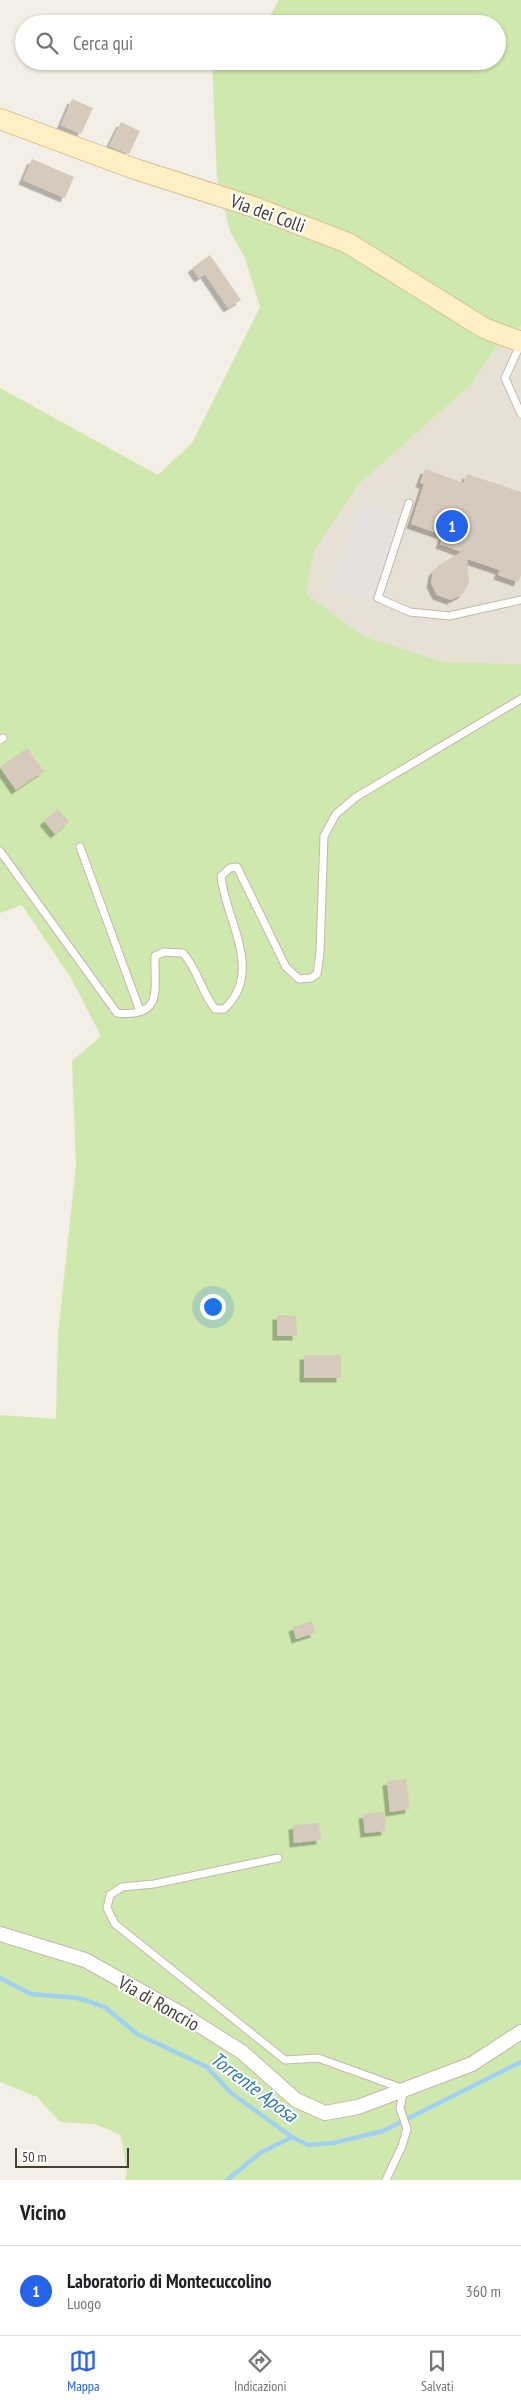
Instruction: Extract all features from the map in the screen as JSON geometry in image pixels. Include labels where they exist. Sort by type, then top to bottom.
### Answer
[{"type":"main road","name":"Via dei Colli","points":[[0,119],[135,169],[254,208],[348,244],[484,328],[521,342]]},
{"type":"street","name":"Via di Roncrio","points":[[0,1934],[85,1960],[180,2013],[242,2052],[296,2100],[325,2114],[358,2107],[472,2064],[521,2032]]},
{"type":"lane","points":[[521,342],[505,378],[521,414]]},
{"type":"lane","points":[[409,503],[378,598],[410,612],[449,616],[521,600]]},
{"type":"lane","points":[[0,852],[117,1013],[132,1014],[148,1007],[155,1000],[155,956],[164,952],[183,953],[192,964],[205,996],[215,1009],[224,1009],[235,999],[243,975],[237,930],[222,890],[221,876],[230,868],[237,868],[286,967],[299,979],[311,978],[317,974],[320,952],[324,836],[336,814],[356,797],[521,698]]},
{"type":"lane","points":[[80,847],[140,1011]]},
{"type":"lane","points":[[278,1858],[154,1884],[122,1888],[110,1895],[107,1908],[115,1924],[286,2060],[318,2058],[404,2089],[400,2108],[407,2129],[402,2146],[386,2180]]},
{"type":"shaded area","points":[[521,326],[521,664],[444,662],[363,636],[306,594],[314,550],[357,486],[471,384],[504,336]]},
{"type":"shaded area","points":[[360,502],[405,515],[378,598],[327,593]]},
{"type":"green space","points":[[279,0],[521,0],[521,326],[504,336],[471,384],[357,486],[314,550],[306,594],[363,636],[444,662],[521,664],[521,2180],[125,2180],[127,2174],[121,2135],[95,2124],[60,2122],[37,2097],[0,2082],[0,1415],[56,1419],[58,1335],[76,1165],[72,1061],[101,1036],[71,978],[22,905],[0,913],[0,388],[158,475],[192,443],[260,307],[245,258],[230,231],[217,178],[212,70],[506,70],[506,15],[270,15]]},
{"type":"building","points":[[72,99],[93,108],[81,134],[61,125]]},
{"type":"building","points":[[121,122],[140,131],[129,154],[109,146]]},
{"type":"building","points":[[32,159],[74,177],[65,198],[23,180]]},
{"type":"building","points":[[210,255],[241,300],[228,308],[205,274],[199,278],[192,268]]},
{"type":"building","points":[[425,469],[464,483],[467,474],[521,492],[521,575],[518,582],[498,575],[500,570],[467,559],[469,582],[463,594],[451,600],[437,595],[431,583],[433,572],[439,565],[462,552],[440,544],[443,535],[411,524],[424,484],[420,483]]},
{"type":"building","points":[[27,748],[44,771],[16,790],[0,767]]},
{"type":"building","points":[[58,809],[69,822],[55,834],[44,821]]},
{"type":"building","points":[[277,1315],[296,1316],[297,1336],[277,1336]]},
{"type":"building","points":[[304,1355],[341,1355],[341,1378],[304,1378]]},
{"type":"building","points":[[312,1621],[315,1633],[296,1639],[293,1627]]},
{"type":"building","points":[[406,1779],[410,1809],[390,1812],[387,1781]]},
{"type":"building","points":[[384,1812],[386,1831],[365,1833],[363,1814]]},
{"type":"building","points":[[319,1823],[321,1840],[294,1843],[293,1825]]},
{"type":"waterway","name":"Torrente Aposa","points":[[0,1978],[31,1994],[78,1998],[105,2007],[137,2034],[207,2067],[231,2093],[292,2137],[308,2145],[333,2143],[383,2131],[521,2062]]},
{"type":"waterway","points":[[227,2180],[260,2153],[292,2137]]},
{"type":"place","name":"Laboratorio di Montecuccolino","points":[[452,526]]}]
